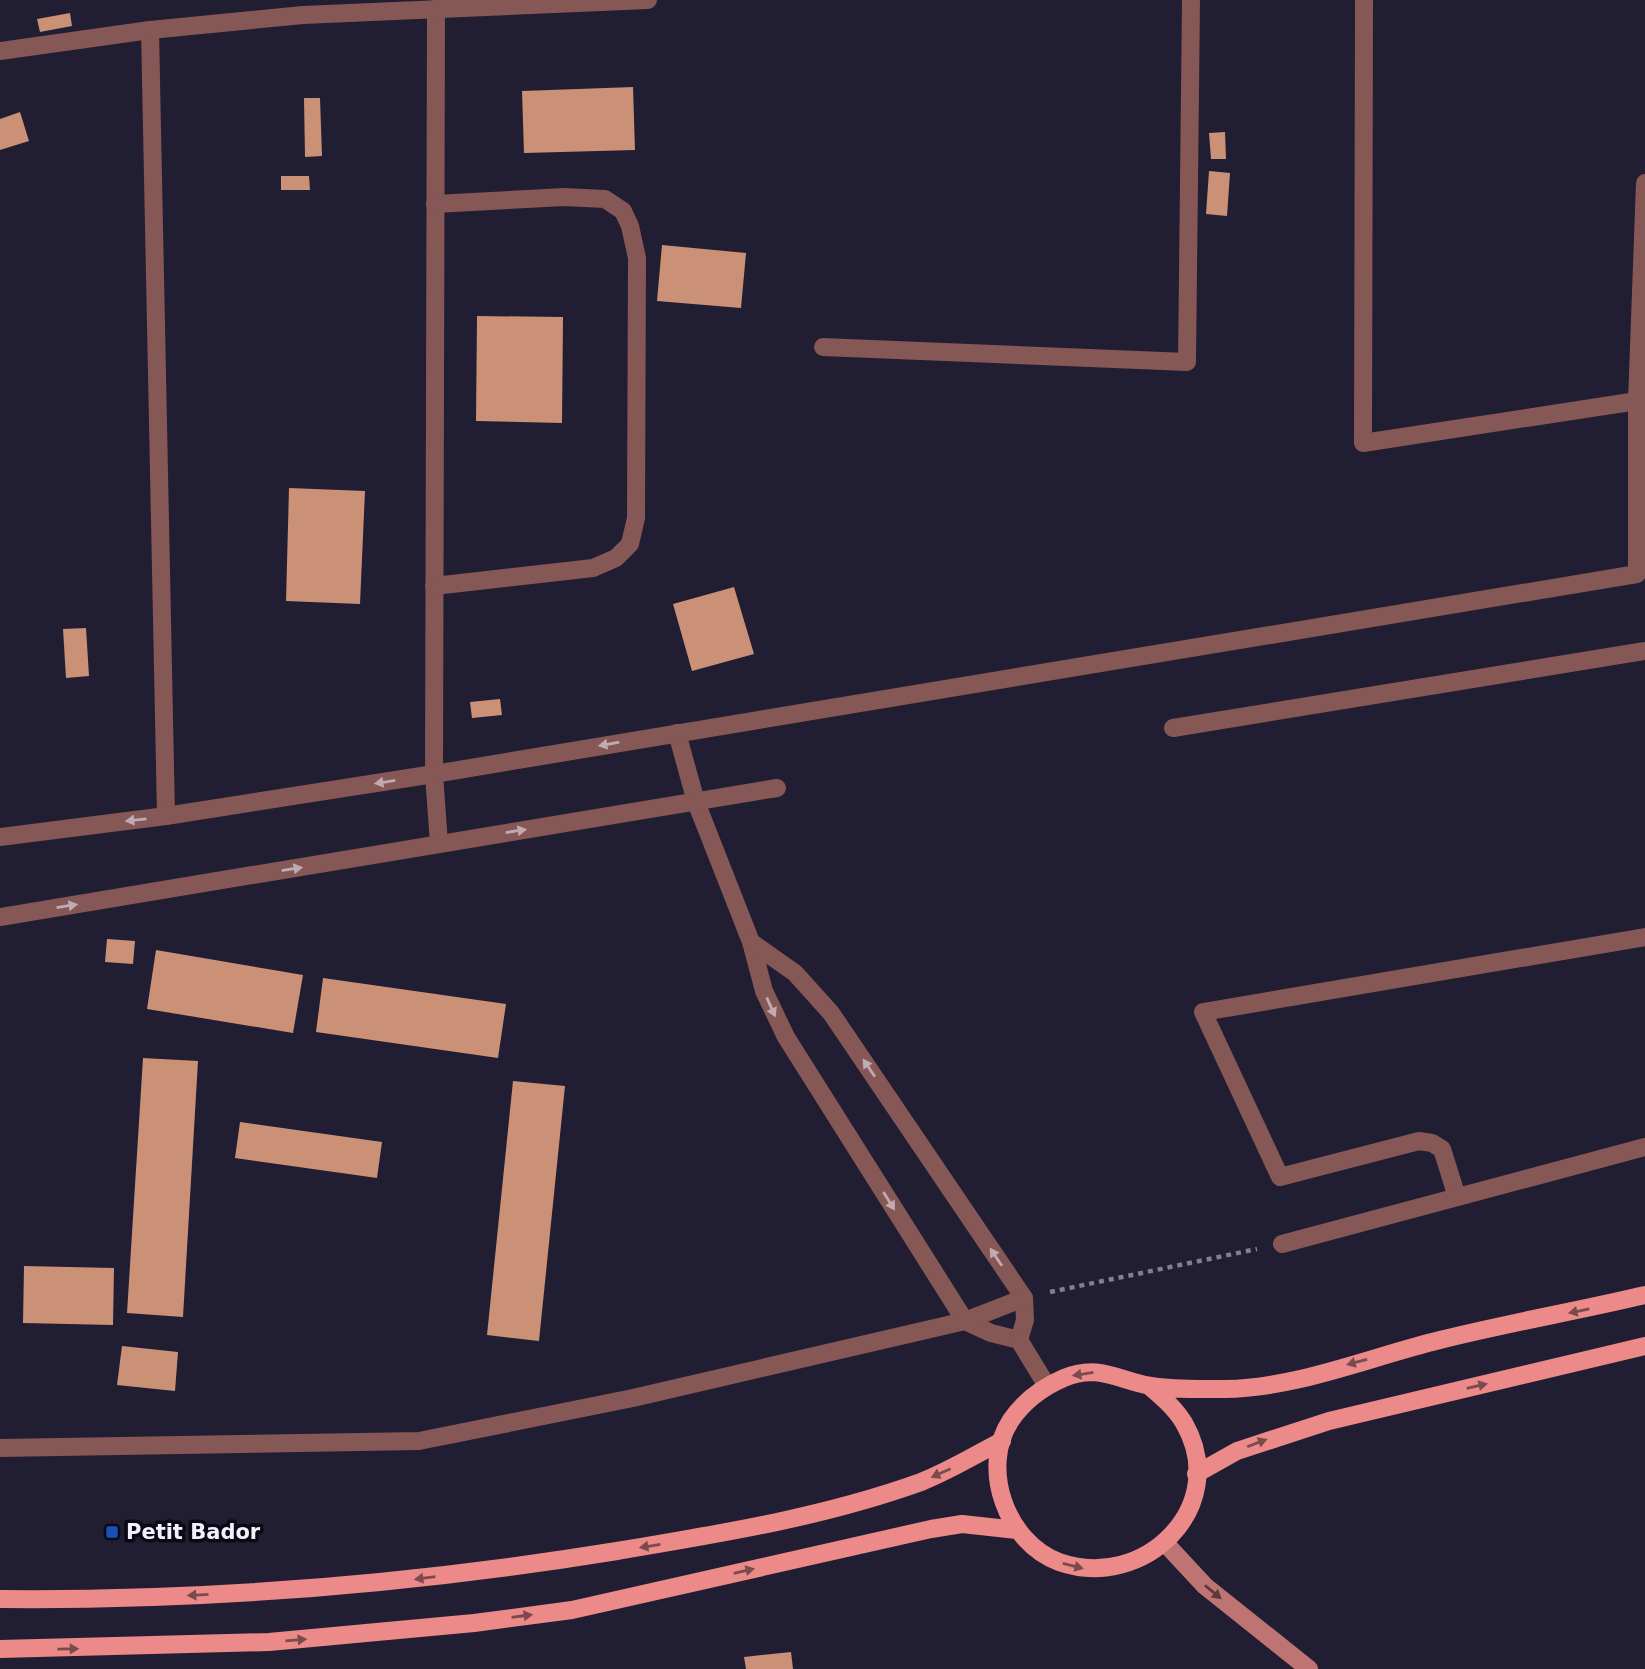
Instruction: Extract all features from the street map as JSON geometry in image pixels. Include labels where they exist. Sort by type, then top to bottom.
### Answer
[{"type":"main road","points":[[1149,1386],[1169,1403],[1185,1424],[1194,1448],[1196,1474],[1192,1500],[1181,1523],[1165,1543],[1146,1557],[1123,1566],[1100,1570],[1076,1568],[1054,1560],[1034,1547],[1017,1530],[1005,1509],[999,1487],[1002,1441],[1010,1421],[1027,1401],[1047,1386],[1066,1377],[1100,1371],[1149,1386],[1229,1389],[1280,1382],[1441,1339],[1645,1295]]},
{"type":"main road","points":[[1196,1474],[1237,1451],[1329,1421],[1645,1346]]},
{"type":"main road","points":[[0,1599],[162,1597],[279,1591],[384,1582],[580,1557],[684,1540],[836,1507],[922,1482],[1002,1441]]},
{"type":"main road","points":[[0,1649],[162,1647],[269,1642],[474,1623],[572,1610],[931,1529],[962,1524],[1017,1530]]},
{"type":"main road","points":[[1165,1543],[1205,1586],[1309,1669]]},
{"type":"street","points":[[0,51],[150,30],[303,15],[648,0]]},
{"type":"street","points":[[823,347],[1187,362],[1191,0]]},
{"type":"street","points":[[1364,0],[1363,443],[1637,401]]},
{"type":"street","points":[[436,8],[434,774],[439,844]]},
{"type":"street","points":[[150,30],[166,816]]},
{"type":"street","points":[[0,837],[166,816],[434,774],[1637,574],[1637,401],[1645,183]]},
{"type":"street","points":[[435,204],[564,197],[605,199],[623,211],[630,226],[637,258],[636,518],[630,544],[616,558],[593,568],[435,586]]},
{"type":"street","points":[[1173,728],[1645,651]]},
{"type":"street","points":[[677,733],[696,802],[751,942],[764,991],[786,1037],[965,1321],[991,1334],[1019,1339]]},
{"type":"street","points":[[0,917],[777,788]]},
{"type":"street","points":[[1457,1197],[1442,1149],[1432,1143],[1419,1141],[1280,1177],[1203,1012],[1645,937]]},
{"type":"street","points":[[751,942],[795,973],[831,1013],[1024,1298],[1025,1320],[1019,1339],[1047,1386]]},
{"type":"street","points":[[1282,1244],[1645,1147]]},
{"type":"street","points":[[0,1448],[419,1441],[633,1398],[965,1321],[1024,1298]]},
{"type":"path","points":[[1024,1298],[1282,1244]]},
{"type":"building","points":[[70,13],[72,26],[40,32],[37,19]]},
{"type":"building","points":[[633,87],[635,150],[524,153],[522,91]]},
{"type":"building","points":[[304,98],[320,98],[322,156],[305,157]]},
{"type":"building","points":[[20,112],[29,141],[0,150],[0,119]]},
{"type":"building","points":[[1225,132],[1226,159],[1211,159],[1209,133]]},
{"type":"building","points":[[1209,171],[1230,173],[1227,216],[1206,214]]},
{"type":"building","points":[[281,176],[309,176],[310,190],[281,190]]},
{"type":"building","points":[[662,245],[746,253],[741,308],[657,301]]},
{"type":"building","points":[[477,316],[563,317],[562,423],[476,421]]},
{"type":"building","points":[[289,488],[365,491],[360,604],[286,601]]},
{"type":"building","points":[[734,587],[754,654],[692,671],[673,604]]},
{"type":"building","points":[[86,628],[89,676],[66,678],[63,629]]},
{"type":"building","points":[[500,699],[502,715],[472,718],[470,702]]},
{"type":"building","points":[[107,939],[135,941],[133,964],[105,962]]},
{"type":"building","points":[[156,950],[303,975],[293,1033],[147,1009]]},
{"type":"building","points":[[323,978],[506,1004],[498,1058],[316,1032]]},
{"type":"building","points":[[143,1058],[198,1061],[183,1317],[127,1313]]},
{"type":"building","points":[[513,1081],[565,1086],[539,1341],[487,1335]]},
{"type":"building","points":[[240,1122],[382,1142],[377,1178],[235,1158]]},
{"type":"building","points":[[24,1266],[114,1268],[113,1325],[23,1323]]},
{"type":"building","points":[[122,1346],[178,1352],[175,1391],[117,1385]]},
{"type":"building","points":[[791,1652],[793,1669],[746,1669],[744,1657]]},
{"type":"place","name":"Petit Bador","points":[[112,1532]]}]
